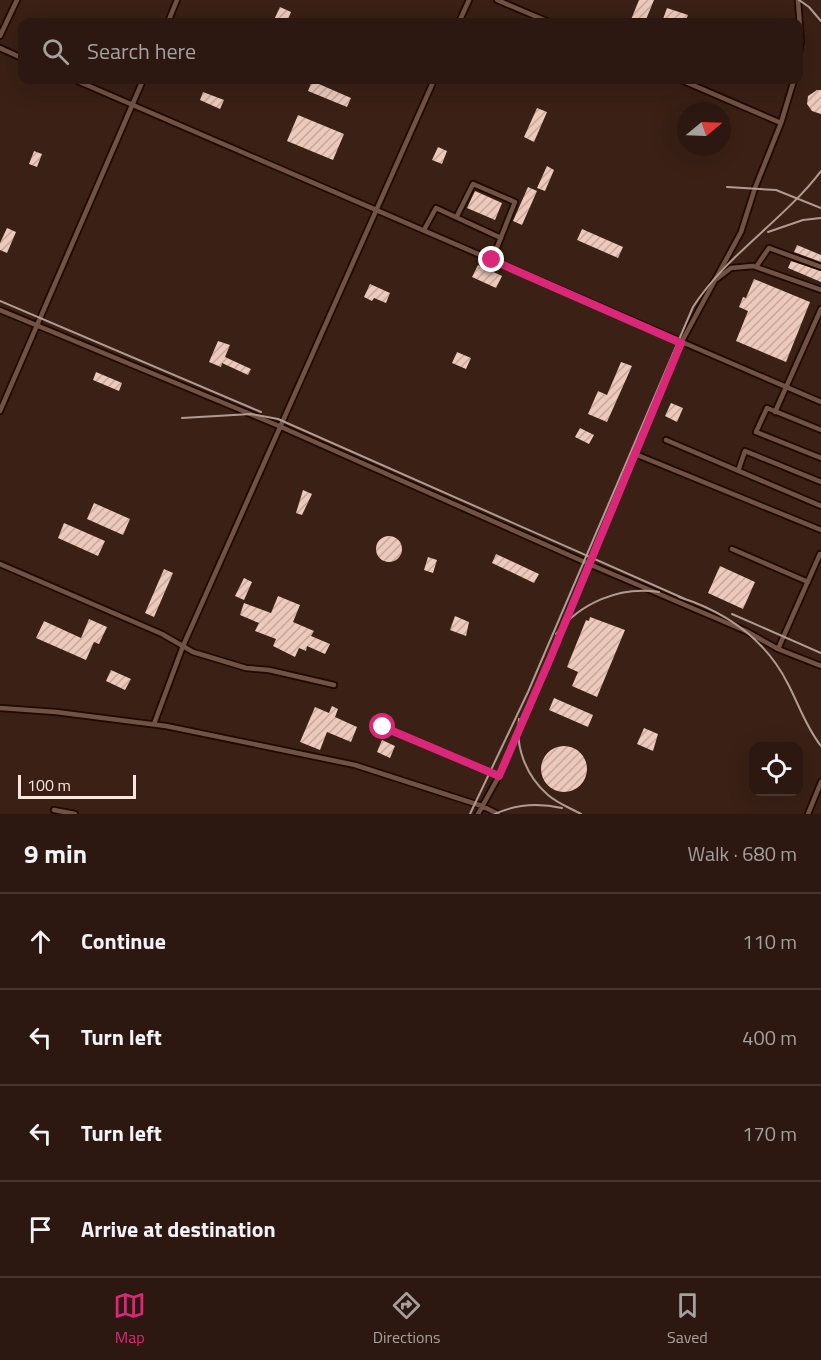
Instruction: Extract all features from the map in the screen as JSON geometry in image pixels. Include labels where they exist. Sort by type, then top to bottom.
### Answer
[{"type":"lane","points":[[0,36],[17,0]]},
{"type":"lane","points":[[170,18],[177,0]]},
{"type":"lane","points":[[461,18],[469,0]]},
{"type":"lane","points":[[497,0],[540,18]]},
{"type":"lane","points":[[798,0],[799,18]]},
{"type":"lane","points":[[0,48],[18,56]]},
{"type":"lane","points":[[84,84],[821,402]]},
{"type":"lane","points":[[0,411],[141,84]]},
{"type":"lane","points":[[154,724],[183,646],[432,84]]},
{"type":"lane","points":[[690,84],[781,123]]},
{"type":"lane","points":[[478,814],[499,776],[550,659],[681,343],[741,232],[793,84]]},
{"type":"lane","points":[[457,216],[473,184],[515,202],[492,260]]},
{"type":"lane","points":[[424,230],[436,208],[501,238]]},
{"type":"lane","points":[[756,267],[769,248],[821,267]]},
{"type":"lane","points":[[712,282],[731,268],[756,267],[821,290]]},
{"type":"lane","points":[[775,412],[821,309]]},
{"type":"lane","points":[[0,310],[279,426],[746,631],[778,649],[821,666]]},
{"type":"lane","points":[[821,430],[767,408],[756,432],[821,458]]},
{"type":"lane","points":[[666,440],[821,506]]},
{"type":"lane","points":[[738,471],[744,451],[821,482]]},
{"type":"lane","points":[[635,454],[821,530]]},
{"type":"lane","points":[[732,549],[808,582]]},
{"type":"lane","points":[[778,649],[820,554]]},
{"type":"lane","points":[[0,564],[162,634],[193,652],[246,668],[269,670],[334,685]]},
{"type":"lane","points":[[0,708],[56,712],[154,724],[355,765],[482,806],[498,814]]},
{"type":"lane","points":[[383,727],[499,776]]},
{"type":"lane","points":[[808,814],[821,782]]},
{"type":"lane","points":[[54,810],[75,814]]},
{"type":"building","points":[[639,0],[654,0],[647,18],[632,18]]},
{"type":"building","points":[[280,7],[291,12],[289,18],[275,18]]},
{"type":"building","points":[[667,8],[688,15],[687,18],[663,18]]},
{"type":"building","points":[[311,84],[319,84],[351,98],[347,107],[308,91]]},
{"type":"building","points":[[821,90],[821,114],[812,111],[807,104],[808,96]]},
{"type":"building","points":[[203,92],[224,100],[220,109],[200,100]]},
{"type":"building","points":[[537,108],[547,112],[534,142],[524,137]]},
{"type":"building","points":[[298,115],[344,134],[333,160],[287,141]]},
{"type":"building","points":[[438,147],[447,151],[442,164],[432,160]]},
{"type":"building","points":[[34,151],[42,154],[37,167],[29,164]]},
{"type":"building","points":[[547,166],[554,170],[545,191],[537,188]]},
{"type":"building","points":[[528,187],[537,191],[522,225],[513,221]]},
{"type":"building","points":[[475,191],[502,203],[495,220],[467,208]]},
{"type":"building","points":[[7,228],[16,232],[7,253],[0,250],[0,243]]},
{"type":"building","points":[[582,229],[623,247],[618,258],[577,240]]},
{"type":"building","points":[[797,245],[821,255],[821,262],[794,252]]},
{"type":"building","points":[[791,261],[821,271],[821,282],[788,268]]},
{"type":"building","points":[[478,265],[502,276],[496,288],[472,277]]},
{"type":"building","points":[[754,279],[810,302],[786,362],[736,341],[748,311],[739,307],[743,297],[746,298]]},
{"type":"building","points":[[370,284],[390,293],[386,303],[364,297]]},
{"type":"building","points":[[218,341],[230,345],[225,357],[251,369],[248,375],[222,363],[221,367],[209,362]]},
{"type":"building","points":[[457,352],[471,358],[466,369],[452,363]]},
{"type":"building","points":[[621,362],[632,366],[607,422],[588,414],[598,391],[607,395]]},
{"type":"building","points":[[96,372],[122,383],[119,391],[93,380]]},
{"type":"building","points":[[671,403],[683,408],[677,422],[665,416]]},
{"type":"building","points":[[580,428],[594,435],[589,444],[575,437]]},
{"type":"building","points":[[303,490],[312,494],[302,515],[296,513]]},
{"type":"building","points":[[94,503],[130,519],[123,535],[87,519]]},
{"type":"building","points":[[64,523],[105,541],[98,556],[58,538]]},
{"type":"building","points":[[389,536],[398,540],[402,549],[398,558],[389,562],[380,558],[376,549],[380,540]]},
{"type":"building","points":[[496,554],[539,574],[534,583],[492,563]]},
{"type":"building","points":[[428,557],[437,560],[433,573],[424,570]]},
{"type":"building","points":[[720,566],[755,582],[743,609],[708,593]]},
{"type":"building","points":[[164,569],[173,573],[154,617],[145,613]]},
{"type":"building","points":[[244,578],[252,582],[244,600],[235,596]]},
{"type":"building","points":[[278,596],[300,605],[293,622],[314,631],[311,636],[330,644],[325,654],[307,646],[306,651],[299,648],[295,657],[273,646],[276,639],[255,631],[259,623],[240,615],[244,603],[271,613]]},
{"type":"building","points":[[455,616],[469,622],[466,636],[450,630]]},
{"type":"building","points":[[590,617],[625,630],[597,697],[572,686],[578,672],[567,667],[586,620],[589,621]]},
{"type":"building","points":[[89,619],[107,627],[99,644],[94,642],[86,660],[36,638],[44,621],[81,638]]},
{"type":"building","points":[[111,670],[131,679],[125,690],[106,681]]},
{"type":"building","points":[[554,698],[593,715],[588,727],[549,710]]},
{"type":"building","points":[[332,706],[338,709],[335,717],[357,727],[351,742],[327,732],[320,750],[300,742],[315,707],[329,713]]},
{"type":"building","points":[[644,728],[658,734],[653,751],[637,744]]},
{"type":"building","points":[[382,740],[395,746],[390,758],[377,752]]},
{"type":"building","points":[[564,746],[580,753],[587,769],[580,785],[564,792],[548,785],[541,769],[548,753]]},
{"type":"railway","points":[[799,0],[809,7],[821,21]]},
{"type":"railway","points":[[470,814],[528,692],[693,307],[722,270],[790,206],[821,171]]},
{"type":"railway","points":[[727,187],[776,190],[821,208]]},
{"type":"railway","points":[[768,232],[803,220],[821,218]]},
{"type":"railway","points":[[0,301],[261,412]]},
{"type":"railway","points":[[182,418],[251,414],[278,419],[685,599]]},
{"type":"railway","points":[[556,634],[577,614],[602,599],[629,592],[659,592]]},
{"type":"railway","points":[[679,597],[713,611],[756,641],[779,668],[807,724],[821,746]]},
{"type":"railway","points":[[732,614],[821,653]]},
{"type":"railway","points":[[519,719],[519,740],[528,770],[540,787],[552,798],[581,814]]},
{"type":"railway","points":[[495,814],[528,805],[562,808]]},
{"type":"route","points":[[383,727],[499,776],[681,343],[492,260]]}]
